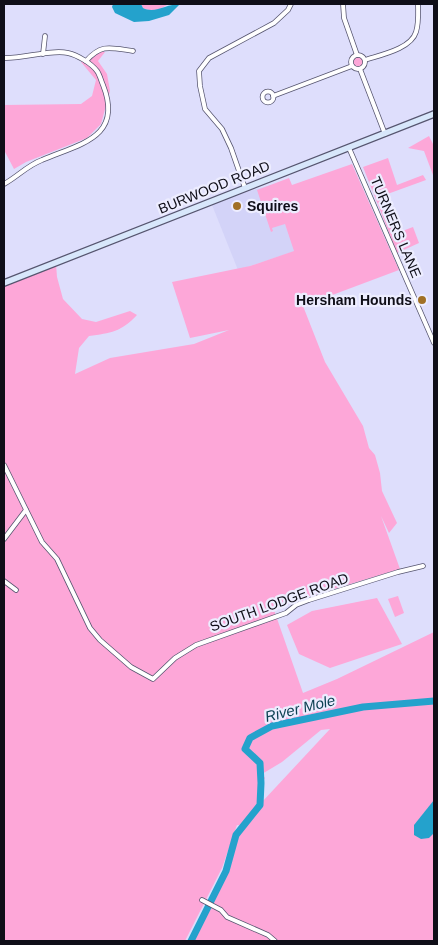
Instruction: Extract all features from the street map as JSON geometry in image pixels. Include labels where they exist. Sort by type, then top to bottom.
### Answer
[{"type":"street","points":[[245,188],[222,129],[205,109],[199,71],[209,58],[274,23],[288,10],[291,4]]},
{"type":"street","points":[[342,4],[344,18],[357,55],[365,60]]},
{"type":"street","points":[[365,60],[407,45],[411,41],[418,26],[418,4]]},
{"type":"street","points":[[43,54],[45,36]]},
{"type":"street","points":[[86,61],[94,52],[108,47],[133,51]]},
{"type":"street","points":[[4,58],[13,59],[43,54],[69,53],[86,61],[97,71],[106,94],[107,120],[103,128],[92,140],[34,164],[4,184]]},
{"type":"street","points":[[352,66],[352,60],[357,55]]},
{"type":"street","points":[[360,69],[365,65],[365,60]]},
{"type":"street","points":[[352,66],[360,69]]},
{"type":"street","points":[[273,96],[352,66]]},
{"type":"street","points":[[360,69],[385,134]]},
{"type":"street","name":"BURWOOD ROAD","points":[[4,283],[434,114]]},
{"type":"street","name":"TURNERS LANE","points":[[349,148],[434,343]]},
{"type":"street","points":[[4,465],[26,510],[4,539]]},
{"type":"street","name":"SOUTH LODGE ROAD","points":[[26,510],[42,542],[57,559],[90,628],[100,640],[130,667],[153,679],[175,658],[196,645],[286,613],[296,605],[309,600],[423,566]]},
{"type":"street","points":[[4,581],[16,590]]},
{"type":"street","points":[[202,900],[221,910],[227,917],[268,934],[275,941]]},
{"type":"shaded area","points":[[141,4],[168,4],[153,10],[143,8]]},
{"type":"shaded area","points":[[96,50],[105,52],[98,61],[107,74],[110,91],[101,124],[87,138],[26,162],[14,169],[4,150],[4,105],[81,104],[92,96],[96,80],[81,62]]},
{"type":"shaded area","points":[[358,56],[364,62],[358,68],[352,62]]},
{"type":"shaded area","points":[[429,136],[434,146],[433,175],[424,151],[408,148]]},
{"type":"shaded area","points":[[388,158],[397,185],[423,175],[426,180],[382,196],[397,233],[413,227],[419,243],[397,253],[363,167]]},
{"type":"shaded area","points":[[352,164],[399,270],[303,306],[325,362],[363,426],[369,448],[375,455],[382,491],[397,523],[389,533],[381,516],[400,569],[307,597],[274,610],[303,693],[337,679],[434,632],[434,941],[191,941],[226,871],[236,835],[243,826],[237,825],[222,868],[185,941],[4,941],[4,285],[56,264],[57,277],[63,299],[82,319],[96,322],[130,311],[137,315],[126,325],[115,331],[89,336],[79,348],[75,374],[110,358],[194,344],[229,330],[190,338],[172,282],[250,266],[294,251],[285,224],[272,228],[273,231],[271,232],[257,190],[289,178],[292,185]],"holes":[[[330,729],[262,802],[257,798],[258,789],[265,778],[262,774],[282,762],[321,730]]]},
{"type":"shaded area","points":[[271,185],[295,251],[238,270],[212,205]]},
{"type":"shaded area","points":[[398,596],[404,613],[395,617],[388,599]]},
{"type":"shaded area","points":[[377,598],[402,644],[330,668],[299,654],[287,625],[312,611]]},
{"type":"water","points":[[113,4],[141,4],[143,8],[152,10],[180,4],[169,15],[149,21],[134,22],[115,13],[112,7]]},
{"type":"water","points":[[434,800],[434,833],[429,838],[421,839],[414,835],[414,825]]},
{"type":"waterway","name":"River Mole","points":[[191,941],[226,871],[236,835],[260,805],[260,763],[245,749],[250,738],[272,726],[363,707],[434,701]]},
{"type":"place","name":"Squires","points":[[237,206]]},
{"type":"place","name":"Hersham Hounds","points":[[422,300]]}]
